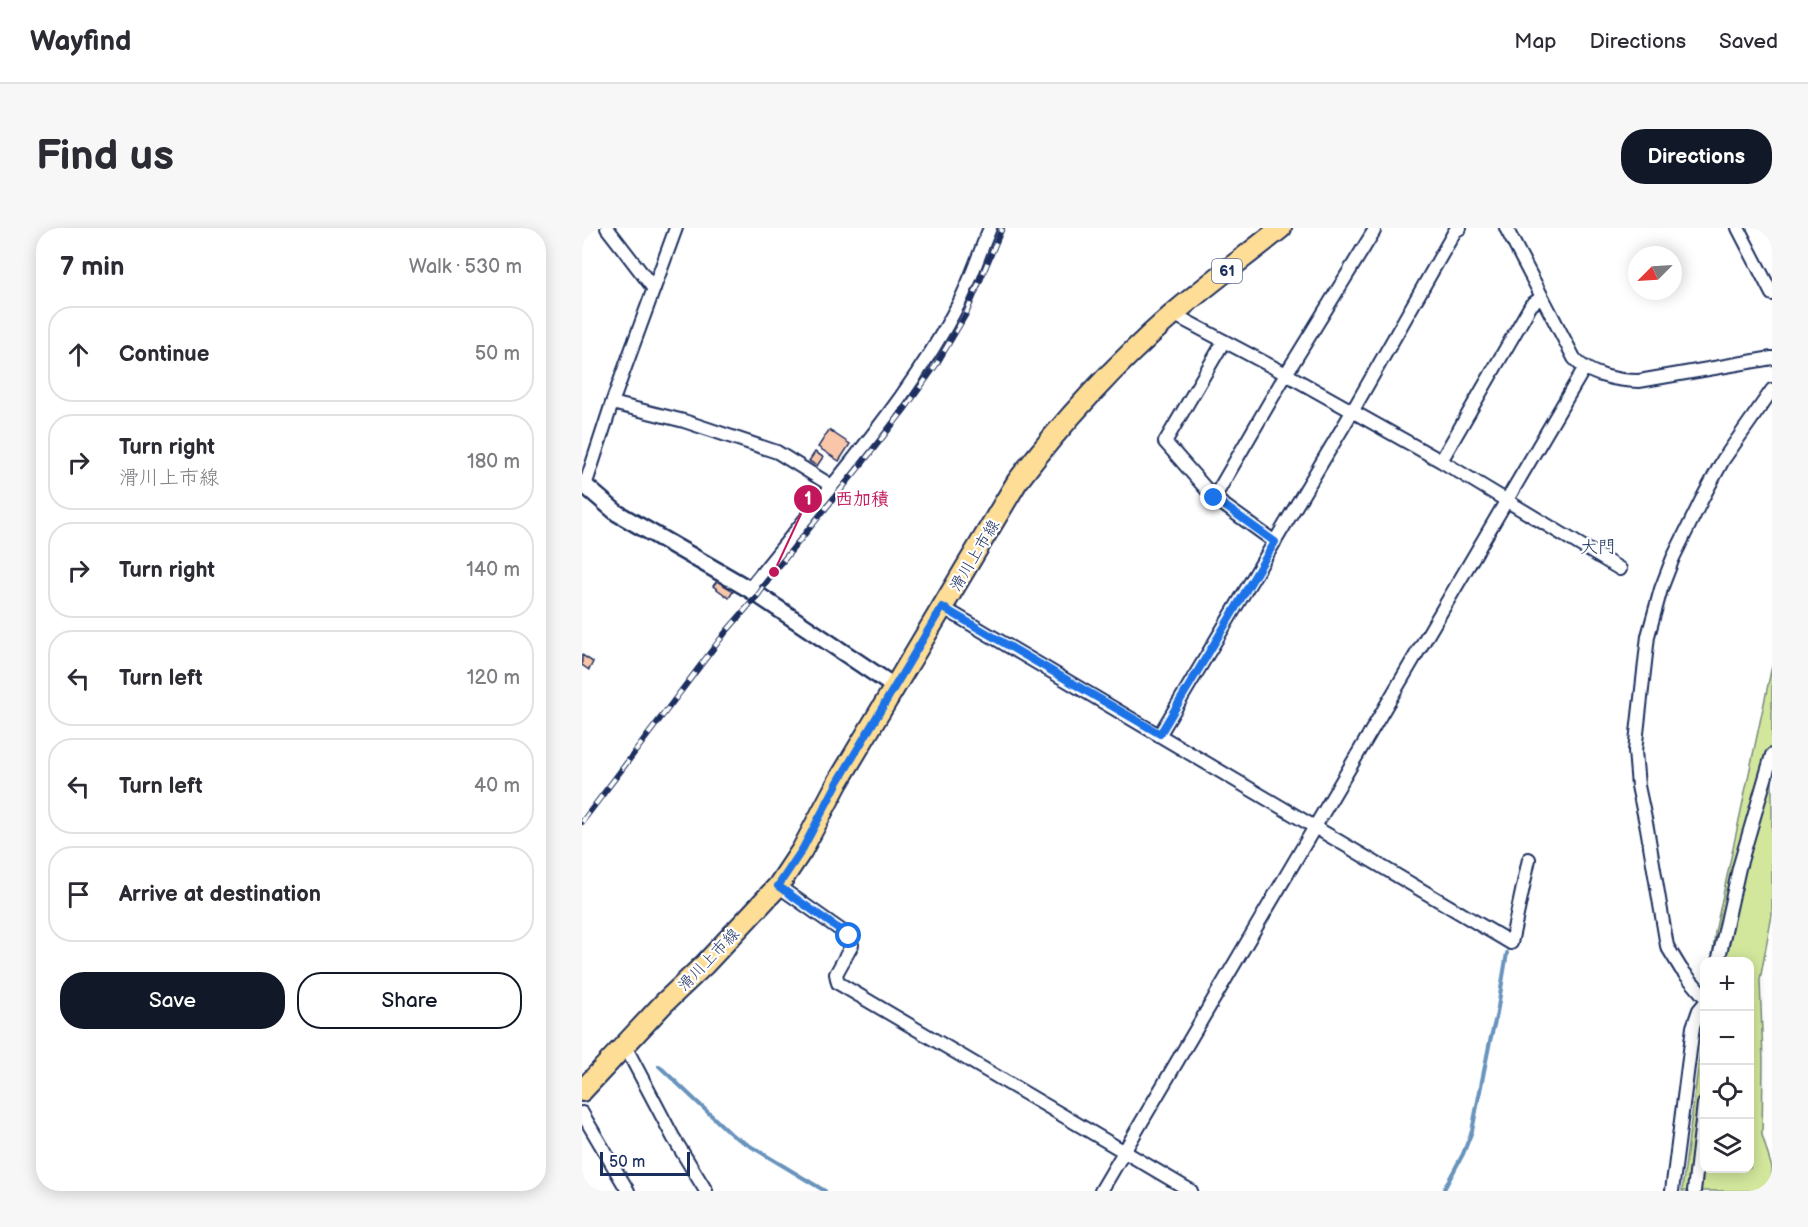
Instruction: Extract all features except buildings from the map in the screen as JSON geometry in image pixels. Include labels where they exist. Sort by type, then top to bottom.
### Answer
[{"type":"main road","name":"滑川上市線","points":[[582,1091],[778,886],[802,850],[838,782],[942,607],[1032,461],[1096,387],[1173,314],[1281,228]]},
{"type":"street","points":[[607,228],[654,289]]},
{"type":"street","points":[[676,228],[583,485],[617,513],[750,589],[896,687]]},
{"type":"street","points":[[750,589],[880,427],[935,345],[959,302],[990,228]]},
{"type":"street","points":[[1160,734],[1352,412],[1455,231],[1460,228]]},
{"type":"street","points":[[1506,228],[1574,358],[1585,367],[1623,381],[1639,381],[1772,358]]},
{"type":"street","points":[[1738,228],[1772,294]]},
{"type":"street","points":[[1214,498],[1286,374],[1374,231]]},
{"type":"street","points":[[1441,461],[1531,305],[1542,297]]},
{"type":"street","points":[[1173,314],[1441,461],[1620,568]]},
{"type":"street","points":[[1224,341],[1165,442],[1214,498],[1275,542]]},
{"type":"street","points":[[1101,1191],[1585,367]]},
{"type":"street","points":[[1700,991],[1681,969],[1667,946],[1638,786],[1635,751],[1648,636],[1661,589],[1701,499],[1723,460],[1772,390]]},
{"type":"street","points":[[612,403],[684,421],[777,452],[832,486]]},
{"type":"street","points":[[942,607],[1511,943],[1529,859]]},
{"type":"street","points":[[1719,957],[1739,868],[1772,755]]},
{"type":"street","points":[[778,886],[849,936],[852,945],[836,974],[838,982],[1191,1191]]},
{"type":"street","points":[[1672,1191],[1693,1027],[1700,1009]]},
{"type":"street","points":[[625,1046],[673,1137],[706,1191]]},
{"type":"street","points":[[582,1113],[628,1191]]},
{"type":"street","points":[[1694,1191],[1702,1119]]},
{"type":"green space","points":[[1772,666],[1772,915],[1760,980],[1763,1061],[1762,1135],[1772,1168],[1772,1191],[1682,1191],[1700,1053],[1700,1173],[1754,1173],[1754,957],[1712,957],[1715,932]]},
{"type":"waterway","points":[[1443,1191],[1463,1154],[1472,1131],[1507,953]]},
{"type":"waterway","points":[[659,1066],[732,1135],[825,1191]]},
{"type":"railway","points":[[582,822],[725,633],[864,461],[936,365],[966,314],[1002,228]]},
{"type":"place","name":"西加積","points":[[774,572]]},
{"type":"district","name":"大門","points":[[1598,547]]},
{"type":"route","points":[[849,936],[778,886],[802,850],[838,782],[942,607],[1160,734],[1275,542],[1214,498]]}]
